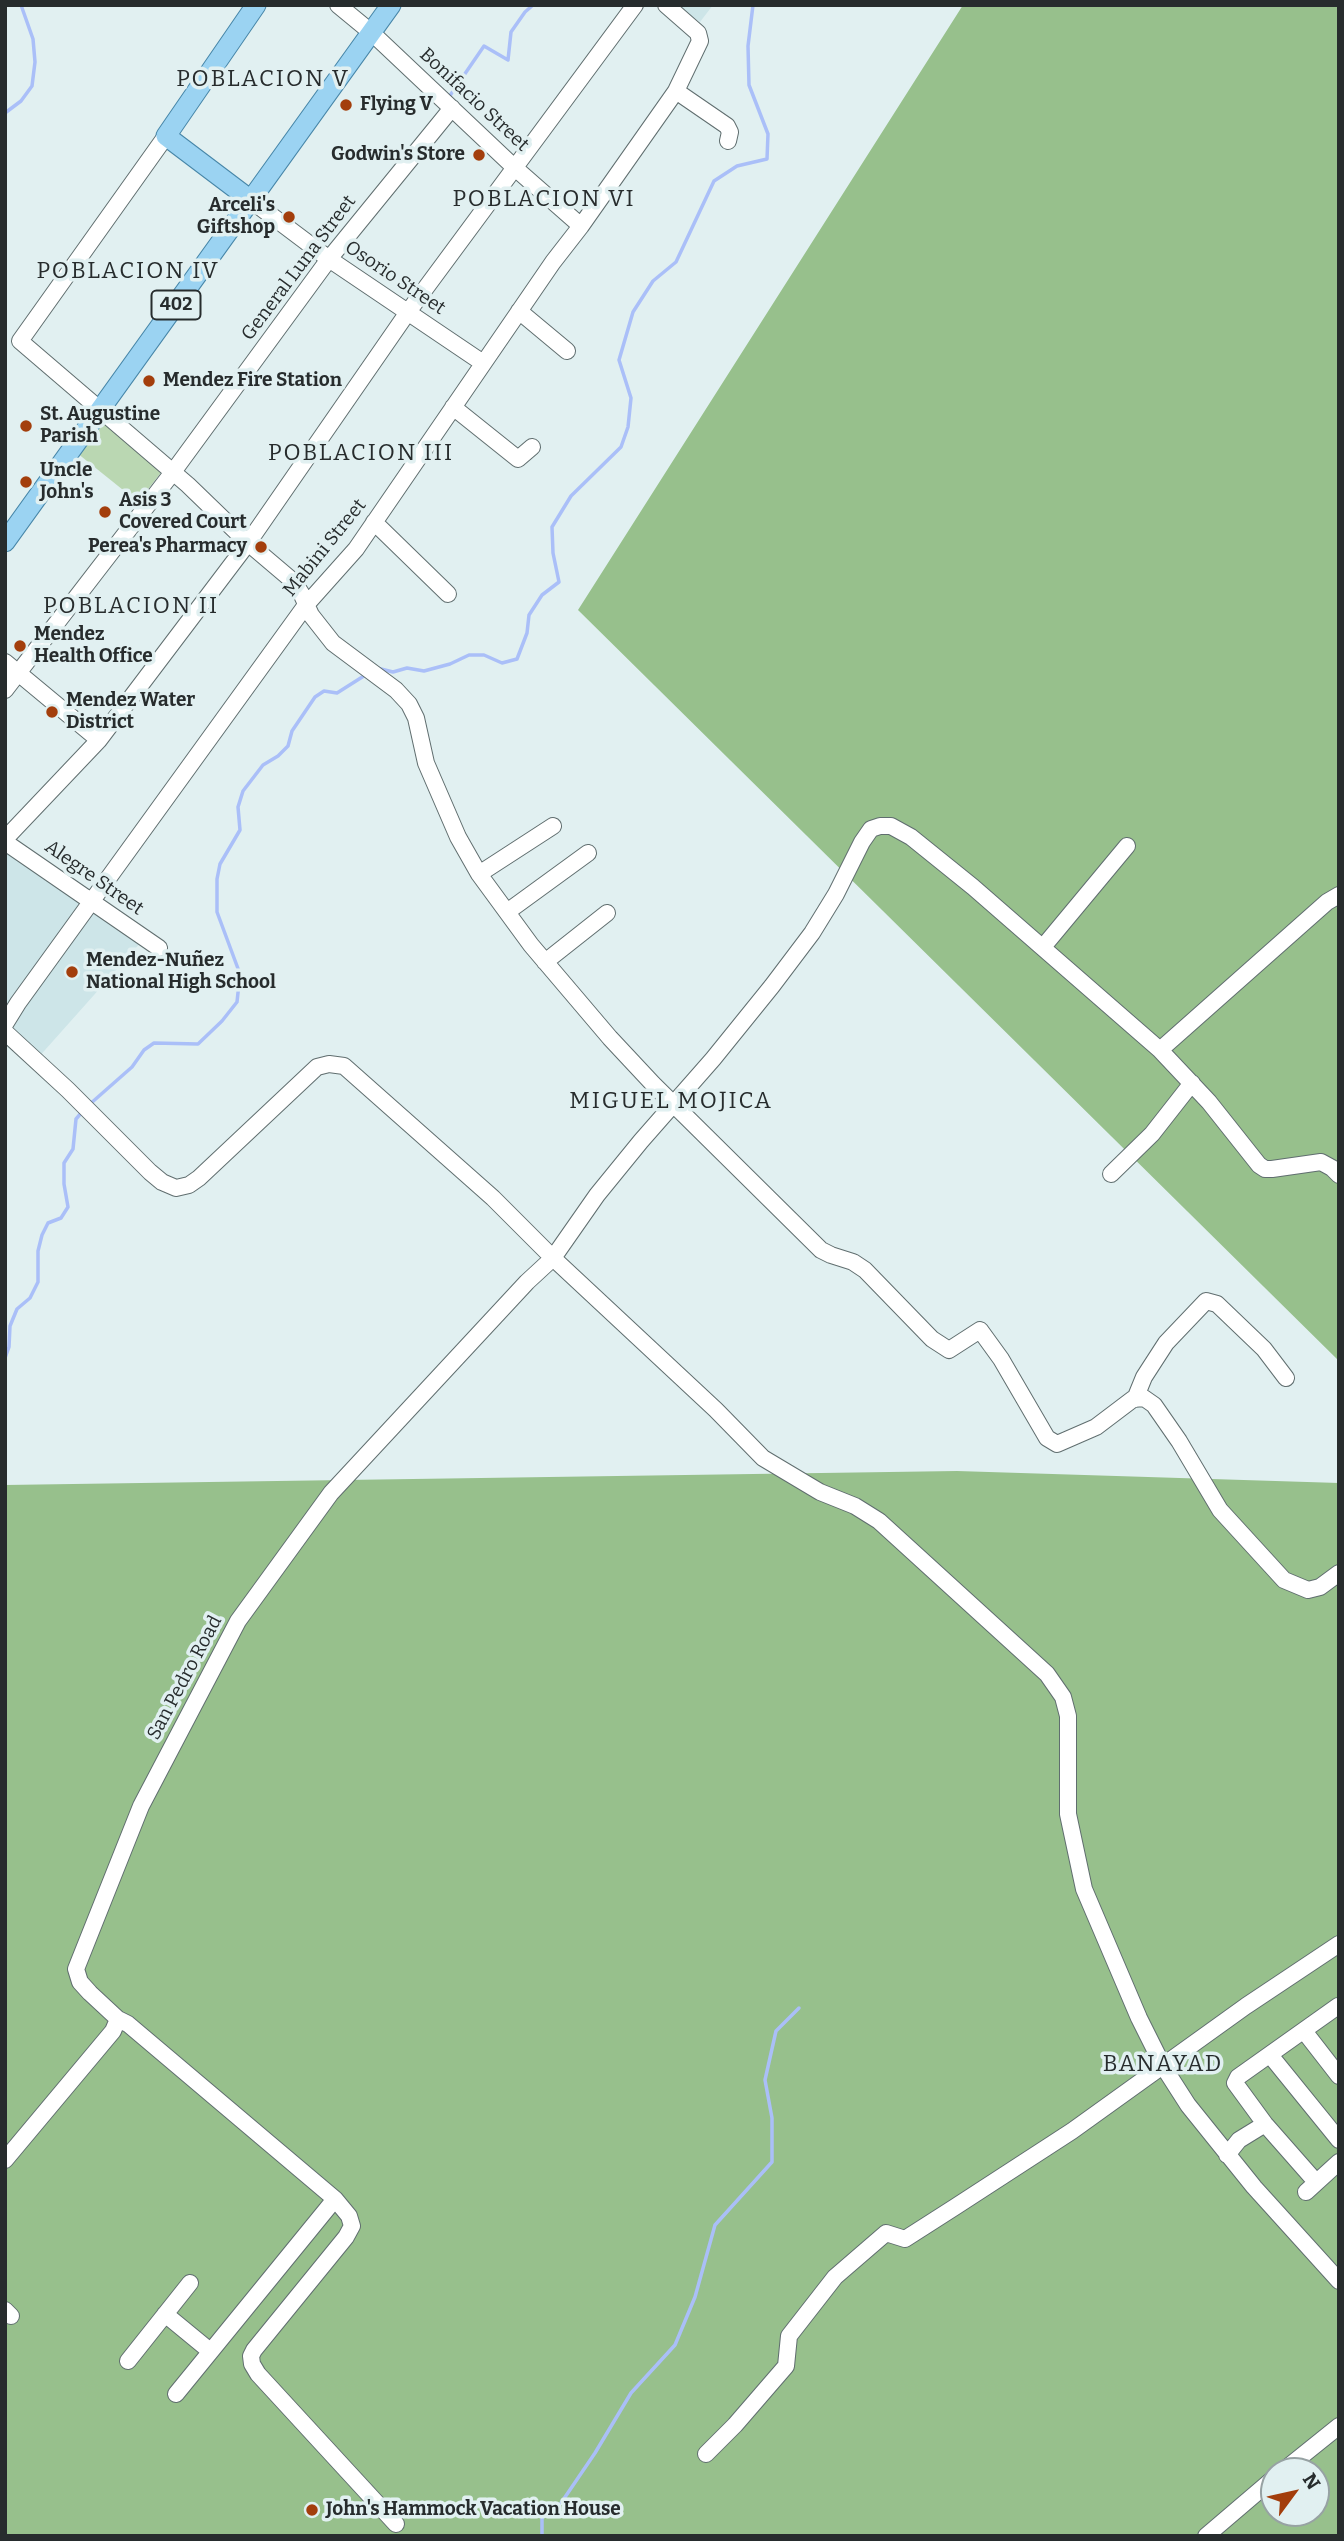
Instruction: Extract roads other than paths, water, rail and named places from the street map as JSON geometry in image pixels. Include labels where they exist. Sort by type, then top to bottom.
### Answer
[{"type":"main road","points":[[256,5],[166,136],[252,201],[391,5]]},
{"type":"main road","name":"402","points":[[5,542],[252,201]]},
{"type":"street","name":"Bonifacio Street","points":[[338,5],[372,33],[515,168],[581,226]]},
{"type":"street","points":[[5,841],[99,740],[248,543],[408,312],[635,5]]},
{"type":"street","name":"Mabini Street","points":[[5,1024],[306,605],[356,549],[519,311],[676,91],[700,41],[698,33],[666,5]]},
{"type":"street","points":[[676,91],[727,126],[730,132],[728,141]]},
{"type":"street","name":"General Luna Street","points":[[5,690],[173,472],[329,259],[452,108]]},
{"type":"street","points":[[166,136],[20,341],[173,472],[294,582],[319,628],[333,643],[383,679],[409,704],[416,718],[426,763],[458,837],[507,912],[545,962],[610,1038],[821,1250],[853,1262],[865,1270],[932,1339],[949,1350],[980,1330],[1002,1359],[1047,1438],[1057,1444],[1096,1427],[1135,1399],[1144,1398],[1154,1405],[1179,1441],[1220,1510],[1284,1580],[1308,1590],[1320,1587],[1339,1573]]},
{"type":"street","name":"Osorio Street","points":[[252,201],[329,259],[483,363]]},
{"type":"street","points":[[519,311],[567,351]]},
{"type":"street","points":[[453,407],[518,459],[532,447]]},
{"type":"street","points":[[374,522],[448,594]]},
{"type":"street","points":[[5,662],[99,740]]},
{"type":"street","points":[[480,874],[553,826]]},
{"type":"street","name":"San Pedro Road","points":[[335,2199],[128,2024],[118,2019],[80,1982],[76,1969],[141,1806],[238,1621],[331,1493],[527,1282],[553,1258],[597,1195],[764,997],[812,933],[871,829],[891,827],[911,837],[1043,947]]},
{"type":"street","name":"Alegre Street","points":[[5,841],[159,948]]},
{"type":"street","points":[[1126,846],[1043,947],[1160,1049],[1192,1083],[1259,1165],[1265,1169],[1321,1163],[1339,1175]]},
{"type":"street","points":[[507,912],[588,853]]},
{"type":"street","points":[[1160,1049],[1327,902],[1339,895]]},
{"type":"street","points":[[545,962],[607,914]]},
{"type":"street","points":[[5,1032],[106,1126],[150,1172],[162,1182],[176,1188],[189,1185],[199,1178],[317,1068],[329,1064],[344,1066],[456,1163],[716,1410],[762,1458],[820,1492],[855,1506],[879,1521],[1047,1674],[1063,1697],[1068,1716],[1068,1814],[1084,1889],[1139,2018],[1163,2066],[1188,2105],[1339,2281]]},
{"type":"street","points":[[1111,1174],[1153,1134],[1192,1083]]},
{"type":"street","points":[[1135,1399],[1144,1377],[1166,1343],[1206,1301],[1217,1304],[1264,1349],[1286,1378]]},
{"type":"street","points":[[706,2454],[786,2366],[789,2336],[835,2277],[886,2232],[905,2239],[1072,2131],[1246,2006],[1339,1944]]},
{"type":"street","points":[[1336,2004],[1304,2031],[1238,2077],[1235,2083],[1261,2127],[1311,2187],[1339,2162]]},
{"type":"street","points":[[5,2160],[105,2041],[118,2019]]},
{"type":"street","points":[[1304,2031],[1339,2076]]},
{"type":"street","points":[[1270,2055],[1339,2140]]},
{"type":"street","points":[[1229,2153],[1239,2140],[1261,2127]]},
{"type":"street","points":[[176,2393],[335,2199],[349,2216],[352,2226],[306,2288],[254,2350],[251,2356],[252,2364],[258,2374],[396,2524]]},
{"type":"street","points":[[128,2361],[190,2283]]},
{"type":"street","points":[[165,2314],[210,2351]]},
{"type":"street","points":[[1300,2457],[1339,2426]]},
{"type":"street","points":[[1206,2536],[1260,2490]]},
{"type":"waterway","points":[[5,113],[21,101],[32,86],[35,62],[33,39],[21,5]]},
{"type":"waterway","points":[[449,97],[484,46],[508,60],[511,32],[533,5]]},
{"type":"waterway","points":[[377,668],[393,672],[407,668],[424,671],[450,664],[469,655],[484,655],[502,663],[517,659],[527,633],[529,615],[542,595],[559,582],[553,553],[552,527],[571,496],[621,447],[628,427],[631,398],[619,360],[633,312],[653,281],[676,262],[714,181],[737,166],[767,159],[768,134],[749,85],[748,46],[753,5]]},
{"type":"waterway","points":[[90,1104],[132,1067],[144,1050],[154,1043],[198,1044],[237,1002],[240,974],[217,912],[217,879],[220,864],[240,830],[238,807],[243,791],[263,765],[288,746],[292,731],[315,697],[324,691],[337,693],[367,674]]},
{"type":"waterway","points":[[5,1358],[9,1347],[10,1326],[17,1309],[30,1298],[38,1282],[38,1251],[42,1235],[48,1223],[61,1218],[68,1207],[64,1163],[73,1149],[76,1119],[82,1112]]},
{"type":"waterway","points":[[542,2536],[542,2518],[561,2503],[631,2393],[675,2345],[695,2297],[715,2225],[772,2162],[772,2118],[765,2080],[776,2031],[799,2008]]},
{"type":"place","name":"Flying V","points":[[346,105]]},
{"type":"place","name":"Godwin's Store","points":[[479,155]]},
{"type":"place","name":"Arceli's Giftshop","points":[[289,217]]},
{"type":"place","name":"Mendez Fire Station","points":[[149,381]]},
{"type":"place","name":"St. Augustine Parish","points":[[26,426]]},
{"type":"place","name":"Uncle John's","points":[[26,482]]},
{"type":"place","name":"Asis 3 Covered Court","points":[[105,512]]},
{"type":"place","name":"Perea's Pharmacy","points":[[261,547]]},
{"type":"place","name":"Mendez Health Office","points":[[20,646]]},
{"type":"place","name":"Mendez Water District","points":[[52,712]]},
{"type":"place","name":"Mendez-Nuñez National High School","points":[[72,972]]},
{"type":"place","name":"John's Hammock Vacation House","points":[[312,2510]]},
{"type":"district","name":"POBLACION V","points":[[263,80]]},
{"type":"district","name":"POBLACION VI","points":[[544,200]]},
{"type":"district","name":"POBLACION IV","points":[[128,272]]},
{"type":"district","name":"POBLACION III","points":[[361,454]]},
{"type":"district","name":"POBLACION II","points":[[131,607]]},
{"type":"district","name":"MIGUEL MOJICA","points":[[671,1102]]},
{"type":"district","name":"BANAYAD","points":[[1163,2065]]}]
